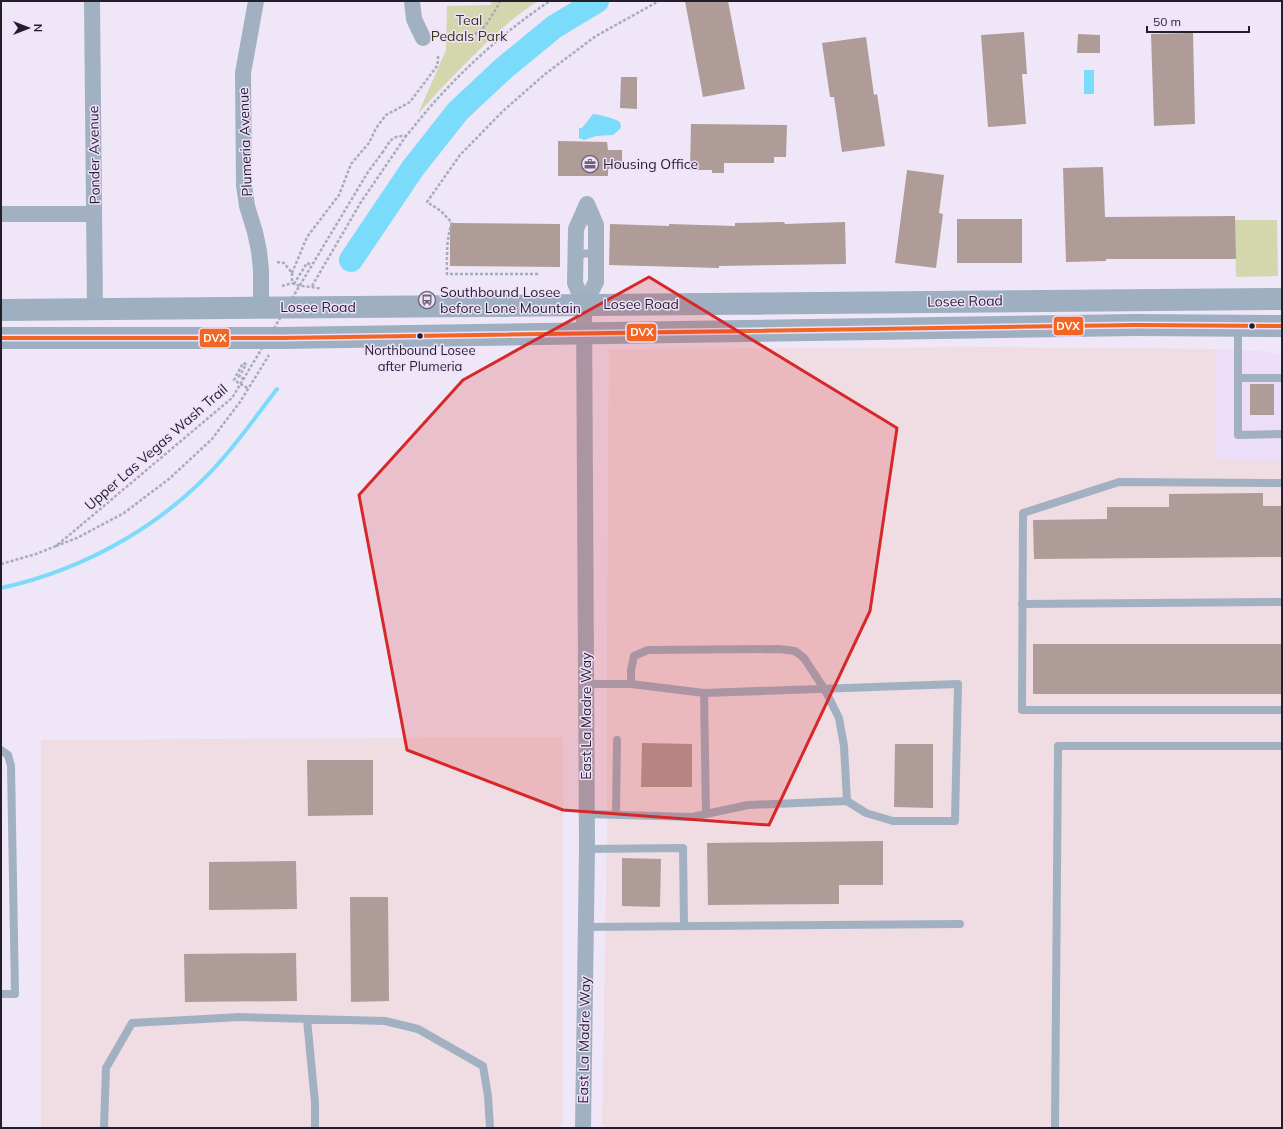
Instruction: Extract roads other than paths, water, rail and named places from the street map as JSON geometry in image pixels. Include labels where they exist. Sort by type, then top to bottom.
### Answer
[{"type":"main road","name":"Losee Road","points":[[1,310],[1282,299]]},
{"type":"main road","points":[[178,338],[223,324],[252,322],[261,308]]},
{"type":"main road","name":"Losee Road","points":[[1,338],[178,338],[584,334],[1136,325],[1282,326]]},
{"type":"street","name":"Ponder Avenue","points":[[92,1],[95,310]]},
{"type":"street","name":"Plumeria Avenue","points":[[256,1],[243,72],[244,185],[247,206],[259,251],[261,270],[261,308]]},
{"type":"street","points":[[412,1],[414,19],[423,38]]},
{"type":"street","name":"East La Madre Way","points":[[583,1128],[587,849],[584,305],[575,283],[576,229],[587,204],[596,225],[596,282],[584,305]]},
{"type":"street","points":[[1,214],[94,214]]},
{"type":"lane","points":[[576,254],[596,253]]},
{"type":"lane","points":[[1238,326],[1238,435],[1282,434]]},
{"type":"lane","points":[[1238,378],[1282,378]]},
{"type":"lane","points":[[1282,483],[1119,482],[1023,513],[1022,604],[1022,710],[1282,710]]},
{"type":"lane","points":[[1022,604],[1282,602]]},
{"type":"lane","points":[[631,684],[631,670],[634,656],[648,650],[779,649],[795,651],[804,658],[825,690],[839,718],[844,746],[847,801]]},
{"type":"lane","points":[[586,684],[631,684],[704,693],[825,690],[958,684],[955,821],[893,822],[866,813],[847,801],[748,805],[692,817],[587,814]]},
{"type":"lane","points":[[704,693],[706,814]]},
{"type":"lane","points":[[616,815],[617,740]]},
{"type":"lane","points":[[1056,1128],[1058,746],[1282,746]]},
{"type":"lane","points":[[1,750],[8,754],[11,766],[15,994],[1,994]]},
{"type":"lane","points":[[587,849],[683,848],[684,926]]},
{"type":"lane","points":[[586,927],[960,924]]},
{"type":"lane","points":[[104,1128],[103,1116],[106,1068],[132,1023],[240,1017],[385,1021],[418,1029],[483,1066],[488,1096],[490,1128]]},
{"type":"lane","points":[[307,1019],[315,1103],[315,1128]]},
{"type":"water","points":[[1084,70],[1094,70],[1094,94],[1084,94]]},
{"type":"water","points":[[593,114],[620,122],[621,128],[613,135],[596,136],[584,140],[579,138],[579,128],[582,128]]},
{"type":"waterway","points":[[351,260],[413,168],[458,111],[504,68],[554,27],[597,1]]},
{"type":"waterway","points":[[1,588],[33,580],[95,556],[152,522],[203,480],[232,448],[277,389]]},
{"type":"place","name":"Housing Office","points":[[590,164]]},
{"type":"place","name":"Southbound Losee before Lone Mountain","points":[[427,300]]},
{"type":"place","name":"Northbound Losee after Plumeria","points":[[420,336]]},
{"type":"park label","name":"Teal Pedals Park","points":[[469,28]]}]
